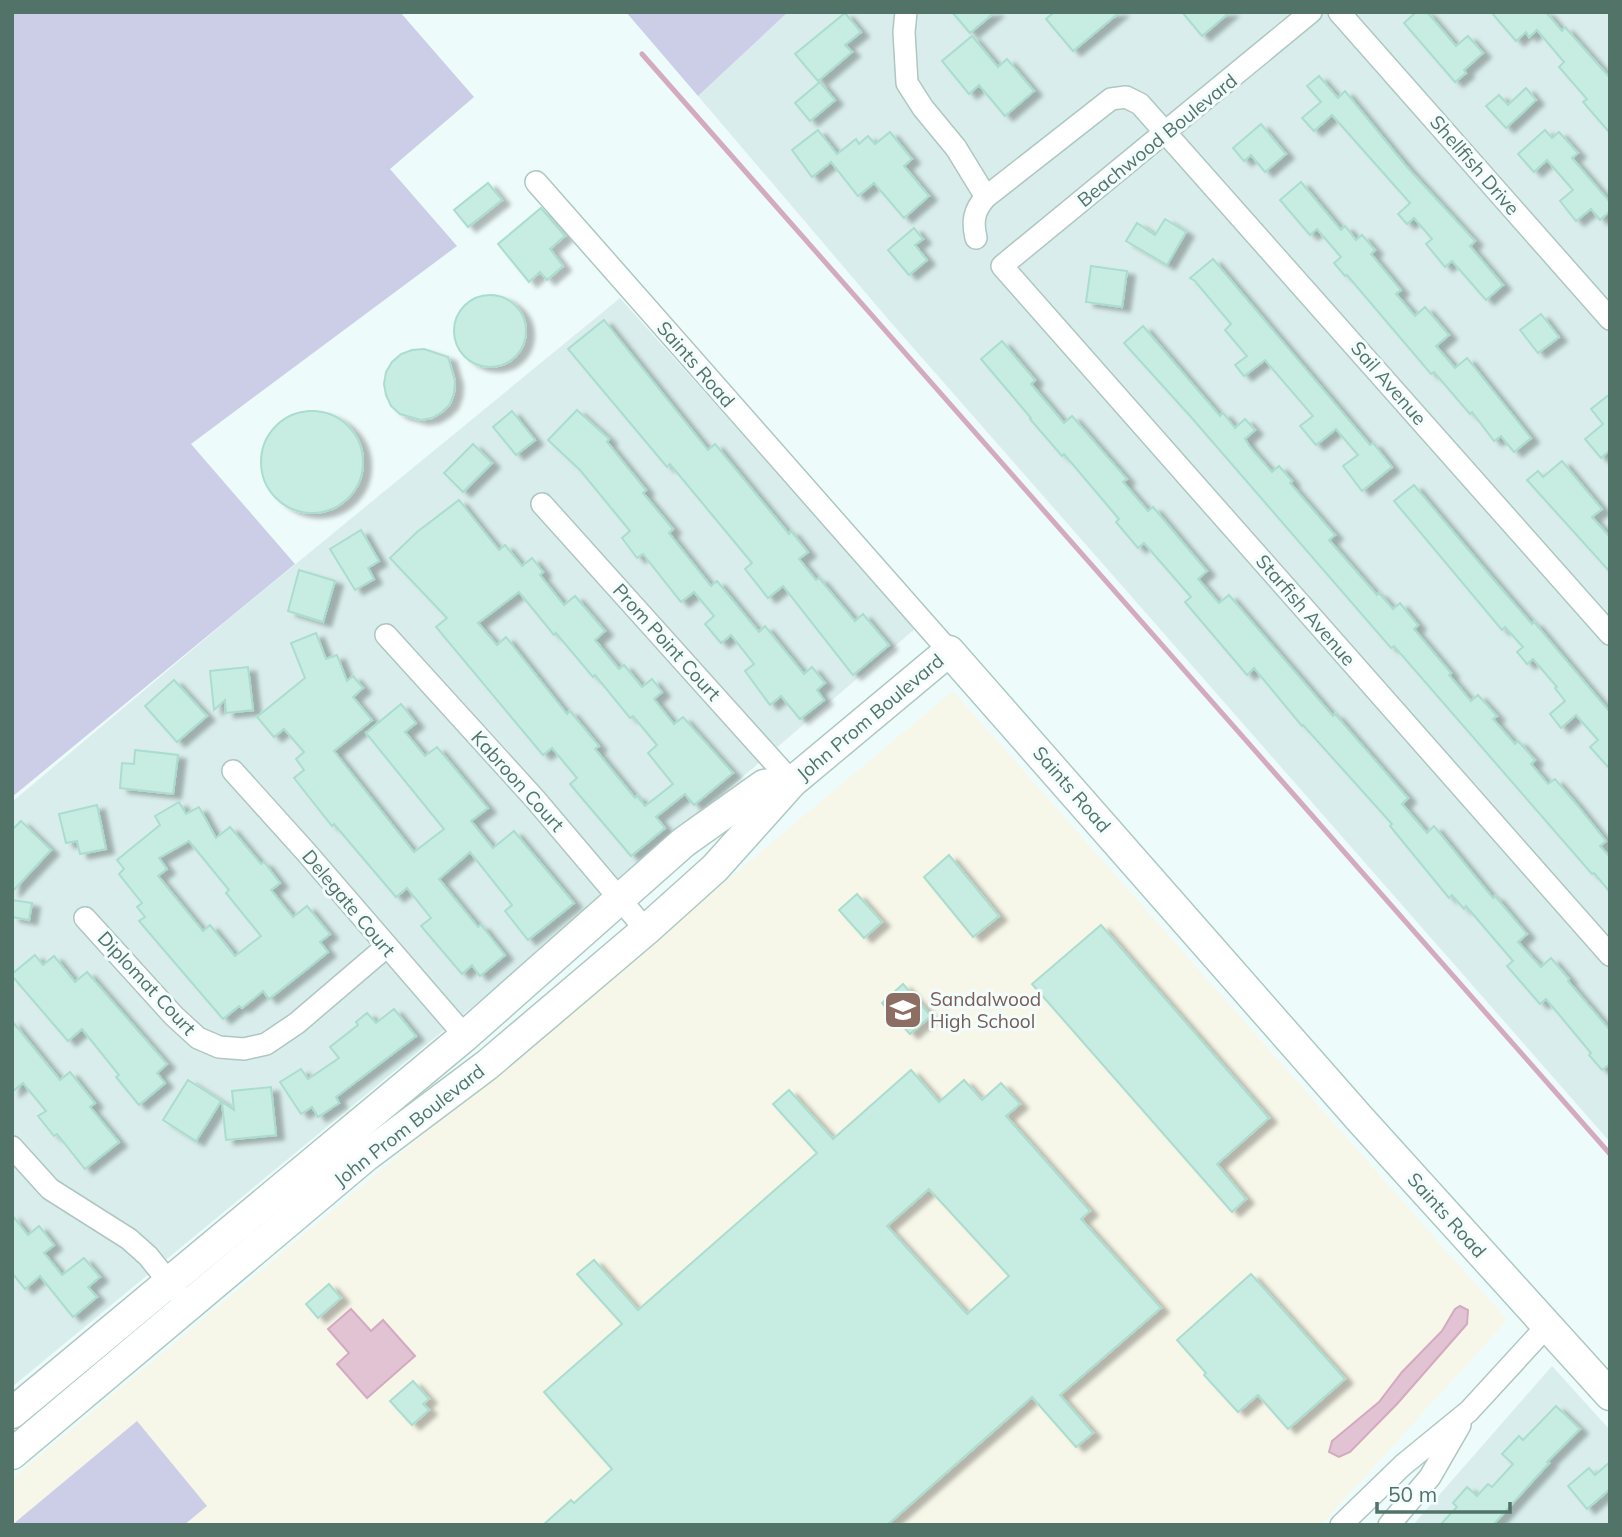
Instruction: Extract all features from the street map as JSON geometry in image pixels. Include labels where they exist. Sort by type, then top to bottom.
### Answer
[{"type":"street","points":[[906,12],[904,32],[908,83],[923,108],[956,148],[986,197],[976,208],[973,227],[975,238]]},
{"type":"street","name":"Beachwood Boulevard","points":[[1002,266],[1311,12]]},
{"type":"street","name":"Shellfish Drive","points":[[1339,12],[1610,319]]},
{"type":"street","name":"Sail Avenue","points":[[986,197],[1111,99],[1125,97],[1140,104],[1610,634]]},
{"type":"street","name":"Saints Road","points":[[536,182],[1360,1119],[1610,1395]]},
{"type":"street","name":"Starfish Avenue","points":[[1002,266],[1610,955]]},
{"type":"street","name":"Prom Point Court","points":[[542,504],[792,782]]},
{"type":"street","name":"Kabroon Court","points":[[386,635],[622,899],[646,930]]},
{"type":"street","name":"John Prom Boulevard","points":[[12,1454],[366,1156],[486,1065],[646,930],[715,868],[792,782],[949,651]]},
{"type":"street","name":"Delegate Court","points":[[233,771],[465,1036]]},
{"type":"street","name":"John Prom Boulevard","points":[[12,1413],[465,1036],[684,842],[764,785],[792,782]]},
{"type":"street","name":"Diplomat Court","points":[[85,918],[174,1016],[198,1038],[219,1047],[244,1049],[266,1044],[297,1023],[386,947]]},
{"type":"street","points":[[529,980],[525,1003],[535,1024]]},
{"type":"street","points":[[12,1147],[50,1189],[129,1239],[148,1256],[189,1307]]},
{"type":"street","points":[[1341,1525],[1403,1465],[1469,1411],[1547,1326]]},
{"type":"street","points":[[1388,1525],[1430,1477],[1469,1411]]},
{"type":"shaded area","points":[[12,12],[400,12],[474,97],[390,169],[457,246],[191,444],[295,564],[12,797]]},
{"type":"shaded area","points":[[626,12],[788,12],[698,96]]},
{"type":"shaded area","points":[[788,12],[1610,12],[1610,1142],[888,319],[698,96]]},
{"type":"shaded area","points":[[620,298],[916,628],[535,955],[12,1387],[12,802],[231,617]]},
{"type":"shaded area","name":"Sandalwood High School","points":[[953,691],[1507,1320],[1321,1525],[12,1525],[12,1479]]},
{"type":"shaded area","points":[[1460,1306],[1468,1310],[1467,1324],[1397,1404],[1350,1452],[1339,1457],[1329,1452],[1332,1441],[1379,1402],[1402,1372],[1442,1331],[1455,1309]]},
{"type":"shaded area","points":[[351,1309],[371,1331],[383,1320],[415,1356],[367,1398],[337,1364],[349,1353],[328,1329]]},
{"type":"shaded area","points":[[1552,1366],[1610,1430],[1610,1525],[1413,1525]]},
{"type":"shaded area","points":[[137,1421],[207,1506],[184,1525],[12,1525]]},
{"type":"building","points":[[952,12],[995,12],[970,33]]},
{"type":"building","points":[[1054,12],[1120,12],[1073,51],[1046,19]]},
{"type":"building","points":[[1182,12],[1230,12],[1202,36]]},
{"type":"building","points":[[1416,12],[1427,12],[1456,46],[1468,36],[1483,53],[1455,82],[1404,23]]},
{"type":"building","points":[[1491,12],[1546,12],[1562,31],[1565,27],[1610,78],[1610,133],[1583,102],[1587,99],[1559,67],[1564,62],[1537,30],[1529,37],[1526,32],[1516,41]]},
{"type":"building","points":[[845,13],[861,32],[845,45],[852,52],[818,81],[795,54]]},
{"type":"building","points":[[972,36],[998,67],[1007,59],[1034,91],[1005,116],[979,85],[969,94],[942,61]]},
{"type":"building","points":[[1319,76],[1338,98],[1345,91],[1407,167],[1475,241],[1470,246],[1503,285],[1486,300],[1452,261],[1445,267],[1426,244],[1432,239],[1414,218],[1407,224],[1398,214],[1410,203],[1332,115],[1314,131],[1302,118],[1321,102],[1307,86]]},
{"type":"building","points":[[820,82],[835,100],[810,121],[795,103]]},
{"type":"building","points":[[1526,88],[1536,100],[1506,128],[1486,106],[1499,95],[1508,105]]},
{"type":"building","points":[[1261,124],[1286,154],[1265,172],[1251,155],[1244,161],[1233,148]]},
{"type":"building","points":[[818,130],[837,154],[856,139],[859,144],[868,136],[875,144],[890,132],[912,159],[904,166],[929,196],[904,218],[874,183],[858,196],[831,162],[812,177],[792,150]]},
{"type":"building","points":[[1545,130],[1552,138],[1559,132],[1578,153],[1572,158],[1610,202],[1610,211],[1600,220],[1591,209],[1576,221],[1560,201],[1573,190],[1547,160],[1534,172],[1518,154]]},
{"type":"building","points":[[1301,182],[1341,230],[1345,226],[1356,240],[1362,235],[1375,250],[1371,254],[1401,290],[1396,294],[1415,316],[1425,307],[1449,335],[1436,346],[1455,368],[1467,358],[1531,438],[1514,452],[1501,436],[1494,441],[1472,412],[1470,414],[1434,372],[1431,374],[1334,263],[1341,257],[1317,229],[1310,235],[1280,200]]},
{"type":"building","points":[[488,183],[502,200],[468,227],[454,210]]},
{"type":"building","points":[[541,208],[565,236],[550,249],[563,266],[547,280],[540,272],[529,282],[498,244]]},
{"type":"building","points":[[1165,219],[1186,232],[1167,265],[1126,241],[1137,223],[1155,235]]},
{"type":"building","points":[[914,228],[923,239],[915,245],[927,260],[909,275],[888,250]]},
{"type":"building","points":[[1213,259],[1370,445],[1373,443],[1392,467],[1362,491],[1343,466],[1358,455],[1336,429],[1316,445],[1300,426],[1313,416],[1265,360],[1244,376],[1235,365],[1247,356],[1225,330],[1231,324],[1190,278]]},
{"type":"building","points":[[1091,266],[1127,271],[1122,307],[1086,302]]},
{"type":"building","points":[[497,295],[516,305],[524,317],[524,345],[516,357],[504,365],[483,367],[464,357],[456,345],[454,324],[464,305],[476,297]]},
{"type":"building","points":[[1541,314],[1559,337],[1538,353],[1520,330]]},
{"type":"building","points":[[604,320],[708,450],[715,444],[789,534],[791,531],[808,552],[799,559],[816,580],[819,578],[855,621],[863,614],[889,645],[853,675],[783,586],[768,598],[745,569],[752,563],[670,464],[667,467],[568,349]]},
{"type":"building","points":[[1143,326],[1220,416],[1223,413],[1235,428],[1245,419],[1255,430],[1245,439],[1250,447],[1272,472],[1279,466],[1292,481],[1290,483],[1335,535],[1329,540],[1377,595],[1379,593],[1393,609],[1400,603],[1418,625],[1414,629],[1471,701],[1478,695],[1497,716],[1493,719],[1515,744],[1518,741],[1535,760],[1531,764],[1548,784],[1555,779],[1578,806],[1606,841],[1600,846],[1610,857],[1610,892],[1394,646],[1391,648],[1124,343]]},
{"type":"building","points":[[1002,341],[1035,380],[1031,384],[1064,423],[1072,416],[1127,479],[1123,482],[1148,511],[1153,507],[1207,571],[1198,579],[1219,603],[1229,595],[1408,798],[1402,804],[1427,833],[1434,826],[1493,898],[1495,896],[1527,934],[1518,942],[1541,967],[1551,958],[1569,979],[1610,1030],[1610,1064],[1602,1070],[1546,999],[1540,1004],[1507,966],[1513,961],[1466,906],[1464,909],[1452,895],[1449,898],[1390,826],[1392,824],[1302,726],[1254,668],[1247,675],[1185,602],[1191,597],[1144,543],[1138,548],[1116,522],[1119,519],[981,359]]},
{"type":"building","points":[[424,349],[448,357],[455,381],[450,404],[432,418],[421,420],[400,414],[391,406],[384,384],[386,372],[401,354]]},
{"type":"building","points":[[1610,394],[1610,450],[1601,458],[1585,439],[1603,424],[1591,409]]},
{"type":"building","points":[[577,410],[609,439],[607,442],[646,490],[643,493],[673,529],[669,533],[711,586],[717,581],[759,632],[765,626],[804,674],[812,667],[825,683],[817,690],[824,700],[800,719],[781,696],[770,705],[745,671],[754,664],[731,635],[721,643],[705,624],[714,616],[694,592],[681,602],[643,554],[637,558],[622,538],[630,531],[580,470],[548,440]]},
{"type":"building","points":[[312,411],[331,415],[348,426],[359,443],[363,462],[359,481],[348,498],[331,509],[312,513],[293,509],[276,498],[265,481],[261,462],[265,443],[276,426],[293,415]]},
{"type":"building","points":[[512,411],[535,440],[516,455],[493,427]]},
{"type":"building","points":[[473,444],[492,463],[463,492],[444,473]]},
{"type":"building","points":[[1562,461],[1602,509],[1592,517],[1610,537],[1610,572],[1527,480],[1538,471],[1543,477]]},
{"type":"building","points":[[1414,485],[1610,712],[1610,769],[1590,747],[1598,740],[1576,715],[1561,728],[1550,714],[1565,701],[1555,688],[1557,687],[1533,659],[1527,664],[1517,652],[1523,647],[1505,627],[1502,630],[1394,501]]},
{"type":"building","points":[[459,500],[499,550],[505,545],[522,566],[532,558],[543,572],[540,575],[564,605],[575,596],[605,631],[595,640],[619,669],[624,665],[642,687],[652,679],[662,692],[654,699],[674,724],[683,717],[733,773],[694,805],[685,794],[656,817],[665,828],[631,856],[570,784],[577,778],[552,748],[543,755],[436,627],[447,618],[390,558],[417,532]],"holes":[[[519,592],[554,635],[556,633],[657,745],[648,753],[673,784],[645,806],[637,796],[635,798],[595,749],[599,746],[570,711],[567,714],[506,637],[497,645],[478,623]]]},
{"type":"building","points":[[361,530],[379,561],[368,568],[374,579],[355,590],[330,549]]},
{"type":"building","points":[[299,570],[335,581],[323,622],[288,611]]},
{"type":"building","points":[[316,633],[326,659],[337,655],[347,681],[353,676],[363,688],[353,697],[372,720],[334,751],[414,852],[444,829],[366,733],[401,704],[416,723],[405,732],[425,756],[437,747],[488,808],[471,821],[493,848],[514,831],[574,903],[528,940],[505,911],[512,905],[470,852],[439,879],[505,955],[480,976],[472,965],[462,974],[421,926],[431,918],[407,888],[396,897],[334,824],[332,826],[294,778],[304,770],[296,759],[304,752],[284,729],[274,737],[257,717],[305,678],[291,643]]},
{"type":"building","points":[[248,667],[253,710],[226,713],[225,700],[214,710],[210,671]]},
{"type":"building","points":[[174,680],[207,716],[177,742],[145,706]]},
{"type":"building","points":[[135,750],[178,755],[173,794],[120,788],[122,763],[134,764]]},
{"type":"building","points":[[179,802],[186,814],[199,807],[216,838],[230,827],[280,883],[271,890],[293,917],[307,906],[330,934],[320,942],[328,952],[269,999],[263,991],[223,1019],[139,921],[145,917],[137,907],[142,903],[119,874],[124,869],[117,860],[160,825],[155,816]],"holes":[[[189,841],[229,890],[226,893],[261,936],[235,956],[210,925],[203,931],[158,876],[167,869],[159,858]]]},
{"type":"building","points":[[97,805],[106,849],[80,854],[77,841],[66,843],[59,814]]},
{"type":"building","points":[[21,821],[51,850],[12,892],[12,830]]},
{"type":"building","points":[[949,855],[999,916],[973,937],[924,877]]},
{"type":"building","points":[[857,894],[882,922],[864,938],[839,910]]},
{"type":"building","points":[[12,900],[32,903],[29,920],[12,917]]},
{"type":"building","points":[[1101,925],[1269,1118],[1217,1164],[1246,1199],[1232,1212],[1032,984]]},
{"type":"building","points":[[35,955],[43,965],[54,956],[75,982],[87,972],[167,1064],[157,1073],[165,1083],[139,1105],[82,1029],[68,1041],[12,976]]},
{"type":"building","points":[[903,984],[931,1016],[910,1034],[882,1003]]},
{"type":"building","points":[[394,1009],[416,1036],[336,1097],[339,1103],[318,1117],[312,1107],[301,1114],[280,1082],[301,1069],[308,1079],[339,1058],[330,1047],[358,1025],[356,1022],[367,1013],[376,1023]]},
{"type":"building","points":[[12,1021],[60,1080],[70,1072],[95,1103],[90,1107],[119,1142],[85,1169],[57,1134],[54,1136],[38,1116],[46,1111],[23,1083],[12,1092]]},
{"type":"building","points":[[911,1070],[939,1102],[964,1080],[982,1100],[1001,1083],[1020,1104],[1006,1116],[1090,1211],[1081,1219],[1161,1308],[1060,1395],[1093,1433],[1076,1447],[1032,1397],[887,1525],[543,1525],[571,1500],[574,1503],[612,1469],[544,1392],[622,1324],[577,1274],[594,1260],[638,1310],[817,1153],[773,1104],[789,1090],[833,1139]],"holes":[[[929,1189],[1009,1276],[967,1314],[887,1226]]]},
{"type":"building","points":[[188,1080],[221,1101],[196,1141],[163,1120]]},
{"type":"building","points":[[271,1087],[276,1135],[226,1140],[222,1102],[234,1110],[232,1091]]},
{"type":"building","points":[[12,1215],[28,1235],[39,1226],[54,1245],[44,1253],[62,1275],[84,1258],[100,1277],[88,1287],[97,1297],[73,1317],[40,1276],[25,1289],[12,1273]]},
{"type":"building","points":[[1251,1274],[1345,1379],[1288,1429],[1258,1395],[1238,1412],[1177,1340]]},
{"type":"building","points":[[329,1284],[341,1298],[318,1318],[306,1304]]},
{"type":"building","points":[[413,1381],[429,1399],[423,1404],[429,1410],[412,1425],[390,1401]]},
{"type":"building","points":[[1556,1406],[1580,1429],[1547,1462],[1549,1463],[1493,1525],[1440,1525],[1457,1507],[1453,1503],[1467,1487],[1477,1496],[1488,1484],[1492,1487],[1513,1464],[1502,1454],[1519,1436],[1523,1440]]},
{"type":"building","points":[[1610,1462],[1610,1489],[1587,1509],[1568,1486],[1589,1468],[1595,1475]]},
{"type":"waterway","points":[[642,54],[1610,1154]]},
{"type":"place","name":"Sandalwood High School","points":[[903,1010]]}]
